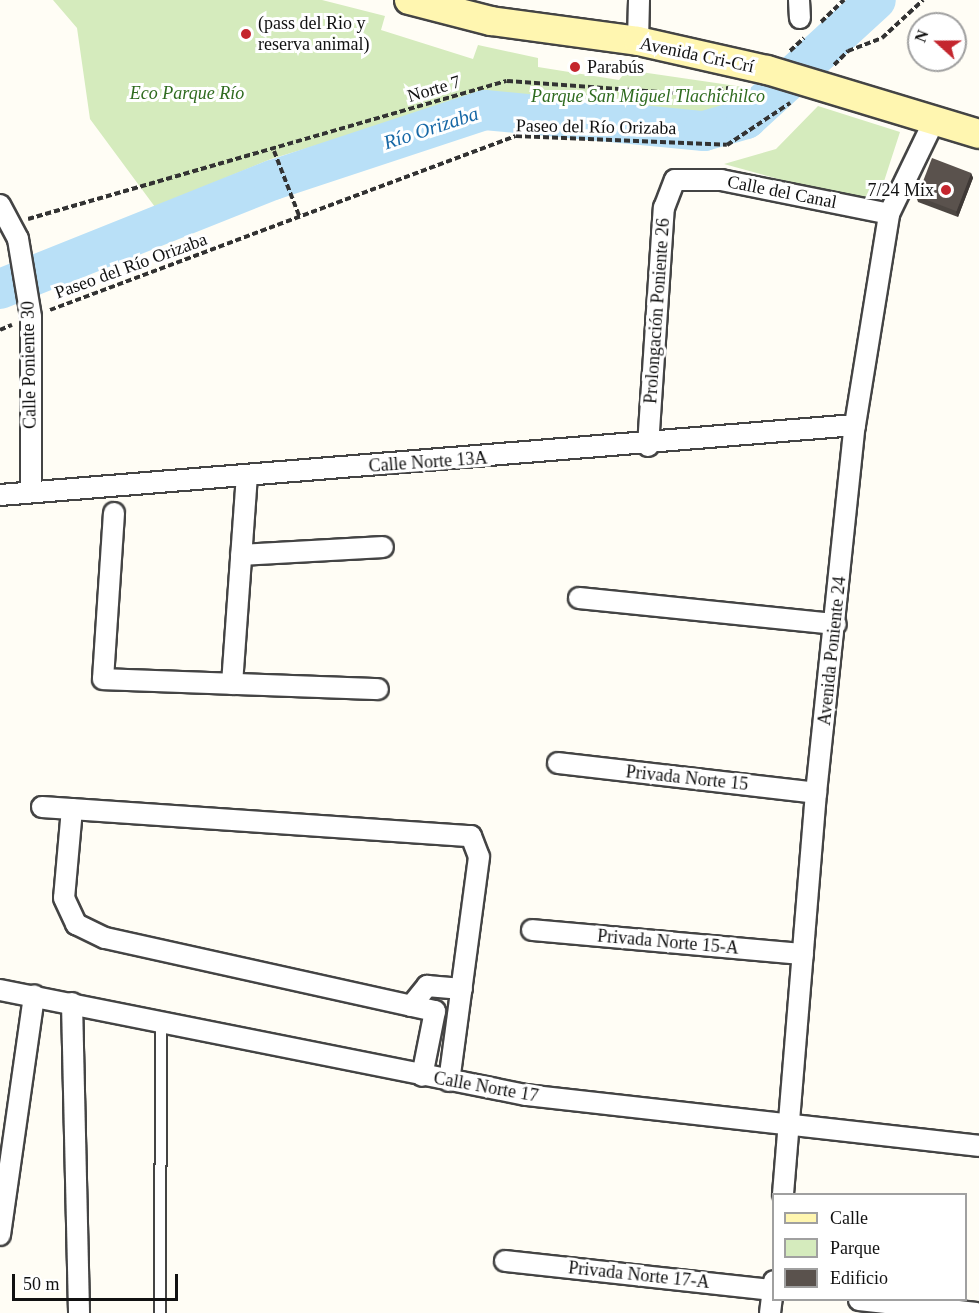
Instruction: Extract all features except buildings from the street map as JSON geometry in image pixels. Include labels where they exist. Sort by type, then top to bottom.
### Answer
[{"type":"main road","name":"Avenida Cri-Crí","points":[[409,0],[552,32],[638,41],[767,70],[979,134]]},
{"type":"street","points":[[638,41],[639,0]]},
{"type":"street","name":"Avenida Poniente 24","points":[[783,1193],[791,1126],[816,792],[836,624],[855,425],[889,214],[935,119]]},
{"type":"street","name":"Calle del Canal","points":[[675,180],[721,180],[889,214]]},
{"type":"street","name":"Prolongación Poniente 26","points":[[648,446],[664,208],[675,180]]},
{"type":"street","points":[[0,205],[15,231]]},
{"type":"street","name":"Calle Poniente 30","points":[[15,231],[31,317],[31,492]]},
{"type":"street","name":"Calle Norte 13A","points":[[0,495],[648,446],[855,425]]},
{"type":"street","points":[[232,684],[247,476]]},
{"type":"street","points":[[114,513],[103,679],[378,690]]},
{"type":"street","points":[[241,555],[383,548]]},
{"type":"street","points":[[579,598],[836,624]]},
{"type":"street","name":"Privada Norte 15","points":[[558,763],[816,792]]},
{"type":"street","points":[[42,807],[464,832],[479,849],[449,1081]]},
{"type":"street","points":[[72,809],[64,898],[67,915],[88,932],[435,1011]]},
{"type":"street","name":"Privada Norte 15-A","points":[[532,930],[803,954]]},
{"type":"street","points":[[411,1006],[424,987],[441,985],[462,989]]},
{"type":"street","points":[[422,1076],[441,985]]},
{"type":"street","name":"Calle Norte 17","points":[[0,990],[34,995],[449,1081],[791,1126],[979,1146]]},
{"type":"street","points":[[0,1235],[34,995]]},
{"type":"street","points":[[72,1003],[79,1313]]},
{"type":"street","name":"Privada Norte 17-A","points":[[505,1261],[772,1287]]},
{"type":"street","points":[[770,1313],[772,1296]]},
{"type":"street","points":[[876,1301],[976,1313]]},
{"type":"lane","points":[[160,1313],[161,1021]]},
{"type":"path","points":[[767,70],[844,0]]},
{"type":"path","name":"Paseo del Río Orizaba","points":[[0,330],[516,136],[727,145],[817,84],[848,51],[882,38],[923,0]]},
{"type":"path","name":"Norte 7","points":[[15,231],[507,81],[700,95],[733,87]]},
{"type":"path","points":[[274,151],[300,218]]},
{"type":"green space","name":"Eco Parque Río","points":[[53,0],[322,0],[385,16],[381,30],[473,59],[478,45],[538,58],[538,67],[619,80],[627,70],[771,91],[709,125],[466,100],[271,159],[155,207],[90,119],[77,28]]},
{"type":"green space","points":[[818,106],[900,132],[876,206],[724,164],[776,149]]},
{"type":"waterway","name":"Río Orizaba","points":[[0,289],[273,180],[485,110],[704,131],[746,119],[876,0]]},
{"type":"place","name":"(pass del Rio y reserva animal)","points":[[246,34]]},
{"type":"place","name":"Parabús","points":[[575,67]]},
{"type":"place","name":"7/24 Mix","points":[[946,190]]},
{"type":"park label","name":"Parque San Miguel Tlachichilco","points":[[648,96]]}]
